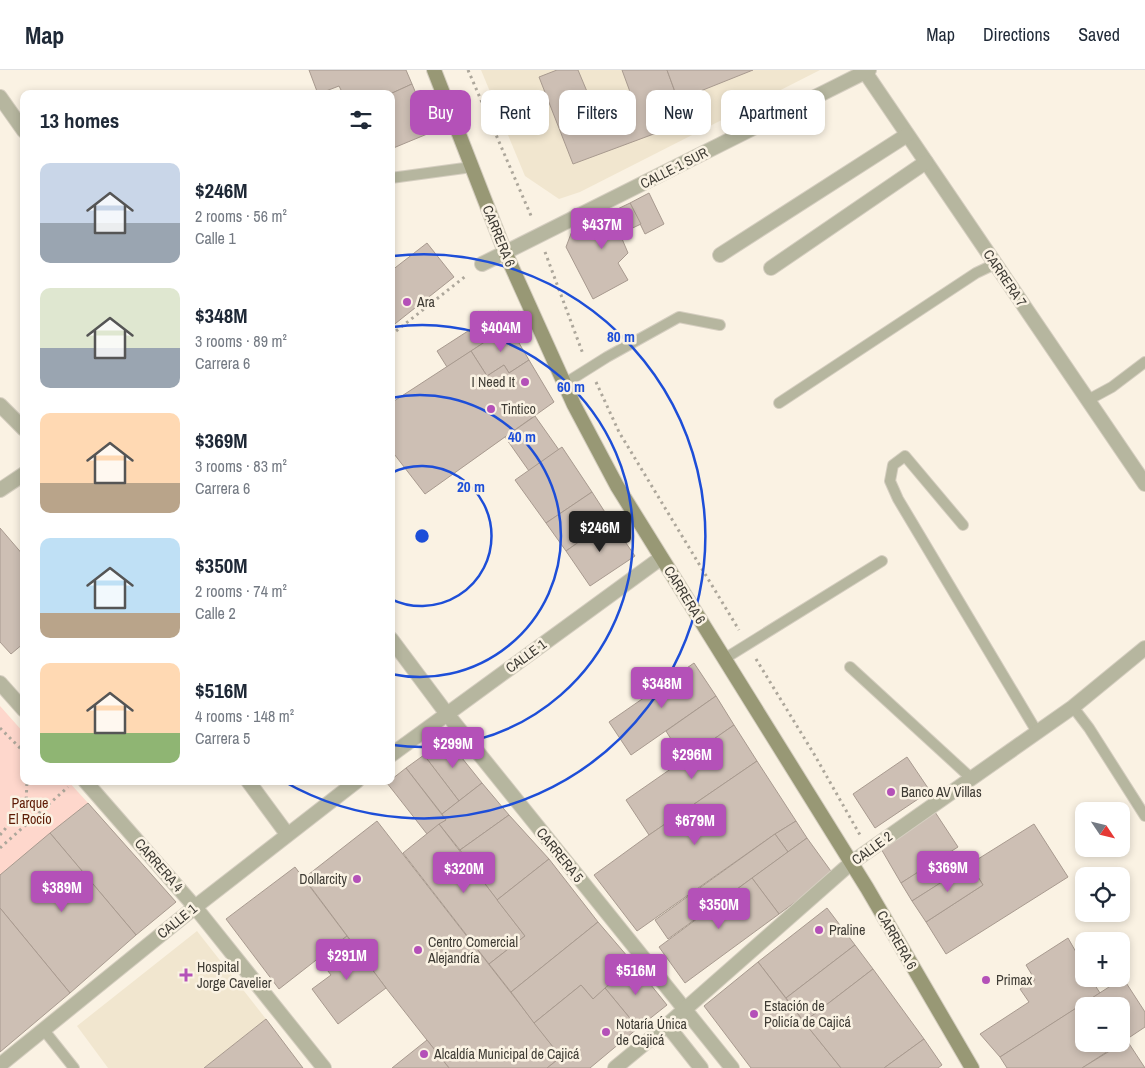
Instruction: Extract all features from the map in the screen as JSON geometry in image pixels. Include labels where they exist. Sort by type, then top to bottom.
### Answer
[{"type":"main road","name":"CARRERA 6","points":[[434,70],[505,252],[564,384],[617,486],[851,863],[972,1068]]},
{"type":"street","name":"CALLE 1 SUR","points":[[482,264],[867,71]]},
{"type":"street","name":"CARRERA 7","points":[[867,71],[907,134],[1145,484]]},
{"type":"street","points":[[0,97],[20,125]]},
{"type":"street","points":[[720,255],[907,134]]},
{"type":"street","points":[[771,268],[926,162]]},
{"type":"street","points":[[0,405],[20,426]]},
{"type":"street","points":[[0,490],[20,477]]},
{"type":"street","name":"CALLE 1","points":[[395,752],[661,558]]},
{"type":"street","name":"CARRERA 5","points":[[395,644],[447,714],[732,1068]]},
{"type":"street","name":"CALLE 2","points":[[615,1068],[667,1026],[851,863],[1073,707],[1145,648]]},
{"type":"street","points":[[0,683],[20,706]]},
{"type":"street","name":"CARRERA 4","points":[[88,785],[195,907],[324,1068]]},
{"type":"street","points":[[251,785],[288,834]]},
{"type":"street","name":"CALLE 1","points":[[0,1065],[195,907],[352,785]]},
{"type":"street","points":[[667,1026],[701,1068]]},
{"type":"lane","points":[[395,177],[472,167]]},
{"type":"lane","points":[[778,403],[976,273],[995,264]]},
{"type":"lane","points":[[564,384],[607,357],[679,317],[720,325]]},
{"type":"lane","points":[[1088,400],[1144,366]]},
{"type":"lane","points":[[963,525],[905,456],[892,465],[890,481],[898,499],[1037,732]]},
{"type":"lane","points":[[724,659],[882,561]]},
{"type":"lane","points":[[850,667],[971,778]]},
{"type":"lane","points":[[1073,707],[1089,728],[1145,816]]},
{"type":"lane","points":[[43,1029],[74,1068]]},
{"type":"path","points":[[468,70],[539,236]]},
{"type":"path","points":[[395,333],[482,264]]},
{"type":"path","points":[[0,728],[20,749]]},
{"type":"path","points":[[0,835],[26,804],[27,785]]},
{"type":"path","points":[[0,848],[71,785]]},
{"type":"shaded area","points":[[481,70],[820,70],[781,90],[721,90],[721,120],[711,125],[711,90],[646,90],[646,135],[692,135],[580,192],[559,199],[525,176],[508,135],[549,135],[549,90],[489,90]]},
{"type":"shaded area","name":"Hospital Jorge Cavelier","points":[[197,931],[266,1019],[204,1068],[108,1068],[77,1026]]},
{"type":"green space","name":"Parque El Rocío","points":[[0,706],[20,728],[20,785],[72,785],[88,803],[0,875]]},
{"type":"building","points":[[309,70],[406,70],[412,84],[395,92],[395,90],[341,90],[339,86],[328,90],[316,90]]},
{"type":"building","points":[[557,70],[578,70],[586,90],[559,90],[559,128],[549,103],[549,90],[544,90],[539,77]]},
{"type":"building","points":[[622,70],[667,70],[674,90],[646,90],[646,135],[651,135],[573,164],[562,135],[636,135],[636,90],[629,90]]},
{"type":"building","points":[[667,70],[753,70],[703,90],[674,90]]},
{"type":"building","points":[[412,84],[414,90],[410,90],[410,135],[425,135],[395,147],[395,92]]},
{"type":"building","points":[[649,193],[664,224],[645,234],[630,203]]},
{"type":"building","points":[[630,203],[641,224],[620,234],[628,253],[618,263],[628,280],[593,299],[566,247],[572,231]]},
{"type":"building","name":"Ara","points":[[427,243],[454,277],[395,324],[395,268]]},
{"type":"building","points":[[499,311],[509,326],[447,367],[437,351]]},
{"type":"building","points":[[509,326],[529,360],[509,373],[504,365],[487,376],[471,351]]},
{"type":"building","points":[[471,351],[487,376],[504,365],[509,373],[529,360],[554,402],[425,494],[395,455],[395,400]]},
{"type":"building","points":[[535,416],[559,450],[529,471],[505,437]]},
{"type":"building","points":[[562,447],[592,492],[546,523],[515,480]]},
{"type":"building","points":[[592,492],[610,520],[566,551],[546,523]]},
{"type":"building","points":[[610,520],[635,556],[590,586],[566,551]]},
{"type":"building","points":[[0,528],[20,551],[20,646],[11,654],[0,642]]},
{"type":"building","points":[[694,663],[716,696],[631,755],[609,722]]},
{"type":"building","points":[[716,696],[734,725],[684,760],[666,731]]},
{"type":"building","points":[[734,725],[757,761],[649,835],[626,800]]},
{"type":"building","points":[[446,738],[482,783],[459,801],[424,755]]},
{"type":"building","points":[[424,755],[459,801],[442,814],[406,768]]},
{"type":"building","name":"Banco AV Villas","points":[[907,757],[930,791],[875,828],[853,794]]},
{"type":"building","points":[[757,761],[796,821],[637,931],[594,875]]},
{"type":"building","points":[[406,768],[446,820],[427,834],[389,785],[395,785],[395,777]]},
{"type":"building","points":[[482,783],[509,815],[460,850],[439,824],[446,820],[442,814]]},
{"type":"building","points":[[88,803],[176,902],[136,935],[50,833]]},
{"type":"building","points":[[935,812],[958,847],[901,883],[880,847]]},
{"type":"building","points":[[509,815],[549,859],[497,900],[460,850]]},
{"type":"building","name":"Centro Comercial Alejandría","points":[[377,821],[561,1057],[547,1068],[449,1068],[386,988],[304,878]]},
{"type":"building","points":[[796,821],[807,838],[788,852],[775,834]]},
{"type":"building","points":[[439,824],[525,936],[489,964],[403,853]]},
{"type":"building","points":[[1034,824],[1068,877],[946,954],[926,922],[983,885],[970,864]]},
{"type":"building","points":[[50,833],[136,935],[70,993],[0,908],[0,875]]},
{"type":"building","points":[[775,834],[788,852],[668,939],[655,920]]},
{"type":"building","points":[[807,838],[833,874],[779,914],[752,878]]},
{"type":"building","points":[[951,851],[963,869],[912,901],[901,883]]},
{"type":"building","points":[[549,859],[598,922],[511,992],[489,964],[525,936],[497,900]]},
{"type":"building","points":[[970,864],[983,885],[926,922],[912,901]]},
{"type":"building","points":[[295,867],[347,936],[279,989],[226,919]]},
{"type":"building","points":[[752,878],[779,914],[685,983],[659,947]]},
{"type":"building","points":[[0,908],[70,993],[0,1052]]},
{"type":"building","points":[[827,908],[855,945],[786,998],[758,962]]},
{"type":"building","points":[[598,922],[634,964],[593,999],[581,985],[534,1023],[511,992]]},
{"type":"building","points":[[347,936],[386,988],[338,1024],[312,989],[331,975],[318,958]]},
{"type":"building","points":[[1068,938],[1075,950],[1075,987],[1096,987],[1100,993],[1094,997],[1075,997],[1075,1009],[1000,1057],[980,1034],[1029,1002],[1020,989],[1035,980],[1026,965]]},
{"type":"building","points":[[855,945],[873,969],[804,1022],[786,998]]},
{"type":"building","name":"Estación de Policía de Cajicá","points":[[758,962],[841,1068],[751,1068],[704,1006]]},
{"type":"building","points":[[634,964],[667,1005],[638,1028],[605,988]]},
{"type":"building","points":[[873,969],[924,1039],[884,1068],[841,1068],[804,1022]]},
{"type":"building","points":[[581,985],[593,999],[605,988],[638,1028],[590,1068],[547,1068],[561,1057],[534,1023]]},
{"type":"building","points":[[1109,987],[1129,987],[1145,1012],[1145,1027],[1130,1037],[1130,997],[1093,997]]},
{"type":"building","points":[[1075,1009],[1075,1052],[1107,1052],[1082,1068],[1007,1068],[1000,1057]]},
{"type":"building","points":[[266,1019],[303,1068],[204,1068]]},
{"type":"building","points":[[924,1039],[942,1065],[938,1068],[884,1068]]},
{"type":"building","name":"Alcaldía Municipal de Cajicá","points":[[427,1040],[449,1068],[392,1068]]},
{"type":"building","points":[[1130,1045],[1145,1068],[1082,1068],[1108,1052],[1130,1052]]},
{"type":"place","name":"Ara","points":[[407,302]]},
{"type":"place","name":"I Need It","points":[[525,382]]},
{"type":"place","name":"Tintico","points":[[491,409]]},
{"type":"place","name":"Banco AV Villas","points":[[891,792]]},
{"type":"place","name":"Dollarcity","points":[[357,879]]},
{"type":"place","name":"Praline","points":[[819,930]]},
{"type":"place","name":"Centro Comercial Alejandría","points":[[418,950]]},
{"type":"place","name":"Hospital Jorge Cavelier","points":[[186,975]]},
{"type":"place","name":"Primax","points":[[986,980]]},
{"type":"place","name":"Estación de Policía de Cajicá","points":[[754,1014]]},
{"type":"place","name":"Notaría Única de Cajicá","points":[[606,1032]]},
{"type":"place","name":"Alcaldía Municipal de Cajicá","points":[[424,1054]]}]
